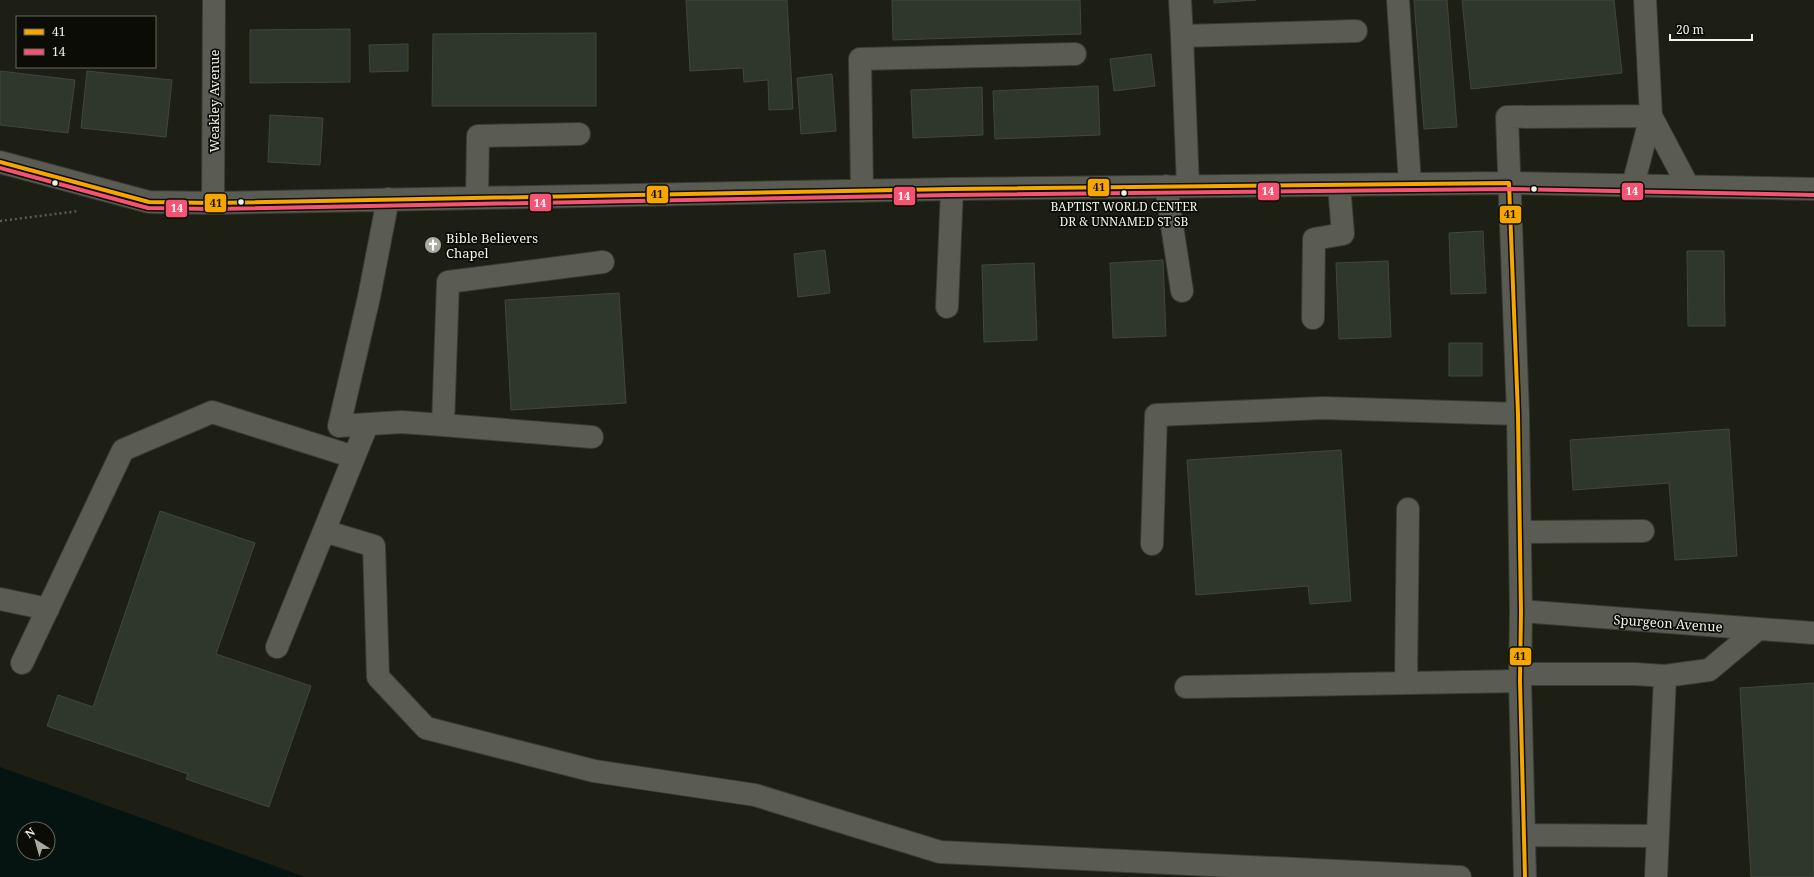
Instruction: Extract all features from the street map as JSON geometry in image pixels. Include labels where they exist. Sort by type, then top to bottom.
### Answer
[{"type":"street","name":"Weakley Avenue","points":[[213,203],[214,0]]},
{"type":"street","points":[[1180,0],[1188,186]]},
{"type":"street","points":[[1398,0],[1410,184]]},
{"type":"street","points":[[1633,185],[1651,116],[1645,0]]},
{"type":"street","points":[[1182,36],[1356,31]]},
{"type":"street","points":[[862,191],[860,59],[1076,54]]},
{"type":"street","points":[[1526,877],[1520,677],[1522,611],[1521,532],[1507,117],[1651,116]]},
{"type":"street","points":[[1651,116],[1688,186]]},
{"type":"street","points":[[477,197],[478,136],[579,134]]},
{"type":"street","points":[[0,162],[149,202],[213,203],[952,189],[1509,183],[1814,189]]},
{"type":"street","points":[[1312,318],[1314,239],[1343,234],[1339,185]]},
{"type":"street","points":[[1166,186],[1182,291]]},
{"type":"street","points":[[947,307],[952,189]]},
{"type":"street","points":[[388,199],[369,297],[339,426],[401,422],[592,437]]},
{"type":"street","points":[[443,425],[448,282],[603,262]]},
{"type":"street","points":[[1152,544],[1156,415],[1323,408],[1518,414]]},
{"type":"street","points":[[22,662],[123,450],[212,412],[354,457]]},
{"type":"street","points":[[277,647],[367,425]]},
{"type":"street","points":[[1406,683],[1408,509]]},
{"type":"street","points":[[324,531],[374,546],[378,677],[426,728],[594,771],[755,795],[940,852],[1460,877]]},
{"type":"street","points":[[1521,532],[1643,531]]},
{"type":"street","points":[[0,598],[48,609]]},
{"type":"street","name":"Spurgeon Avenue","points":[[1522,611],[1814,633]]},
{"type":"street","points":[[1186,686],[1406,683],[1520,677],[1635,674],[1665,676],[1709,670],[1758,629]]},
{"type":"street","points":[[1656,877],[1665,676]]},
{"type":"street","points":[[1524,835],[1657,836]]},
{"type":"path","points":[[0,221],[81,210]]},
{"type":"shaded area","points":[[0,767],[305,877],[0,877]]},
{"type":"building","points":[[686,0],[787,0],[793,109],[769,110],[768,80],[744,82],[743,68],[690,71]]},
{"type":"building","points":[[892,0],[1080,0],[1081,34],[893,40]]},
{"type":"building","points":[[1214,0],[1256,0],[1214,3]]},
{"type":"building","points":[[1414,0],[1447,0],[1457,127],[1424,129]]},
{"type":"building","points":[[1462,0],[1614,0],[1622,73],[1471,89]]},
{"type":"building","points":[[350,29],[350,82],[250,83],[250,30]]},
{"type":"building","points":[[596,33],[596,106],[432,106],[433,34]]},
{"type":"building","points":[[408,44],[408,71],[370,72],[369,45]]},
{"type":"building","points":[[1151,54],[1155,86],[1114,91],[1110,59]]},
{"type":"building","points":[[0,71],[75,80],[68,133],[0,125]]},
{"type":"building","points":[[87,71],[172,80],[166,137],[81,128]]},
{"type":"building","points":[[832,74],[836,131],[801,134],[797,78]]},
{"type":"building","points":[[1098,86],[1100,135],[995,139],[993,91]]},
{"type":"building","points":[[982,87],[983,135],[913,138],[911,90]]},
{"type":"building","points":[[270,115],[323,118],[320,165],[268,162]]},
{"type":"building","points":[[1483,231],[1486,293],[1451,294],[1449,233]]},
{"type":"building","points":[[825,250],[830,293],[798,297],[794,254]]},
{"type":"building","points":[[1687,251],[1724,251],[1725,326],[1688,326]]},
{"type":"building","points":[[1163,260],[1166,336],[1113,338],[1110,263]]},
{"type":"building","points":[[1388,261],[1391,337],[1339,339],[1336,263]]},
{"type":"building","points":[[1034,263],[1037,340],[984,342],[982,265]]},
{"type":"building","points":[[619,293],[626,403],[511,410],[505,300]]},
{"type":"building","points":[[1449,343],[1482,343],[1482,376],[1449,376]]},
{"type":"building","points":[[1729,429],[1737,556],[1675,560],[1669,483],[1573,490],[1570,440]]},
{"type":"building","points":[[1341,450],[1351,601],[1310,604],[1308,586],[1196,595],[1187,460]]},
{"type":"building","points":[[160,511],[255,543],[216,654],[311,686],[269,807],[186,779],[188,774],[47,726],[58,695],[93,707]]},
{"type":"building","points":[[1814,683],[1814,877],[1751,877],[1740,688]]},
{"type":"transit line","name":"41","points":[[0,162],[149,202],[213,203],[952,189],[1509,183],[1518,414],[1521,611],[1520,681],[1525,877]]},
{"type":"transit line","name":"14","points":[[0,168],[148,208],[213,209],[952,195],[1509,189],[1814,195]]},
{"type":"place","name":"BAPTIST WORLD CENTER DR & UNNAMED ST SB","points":[[1124,193]]},
{"type":"place","name":"Bible Believers Chapel","points":[[433,245]]}]
